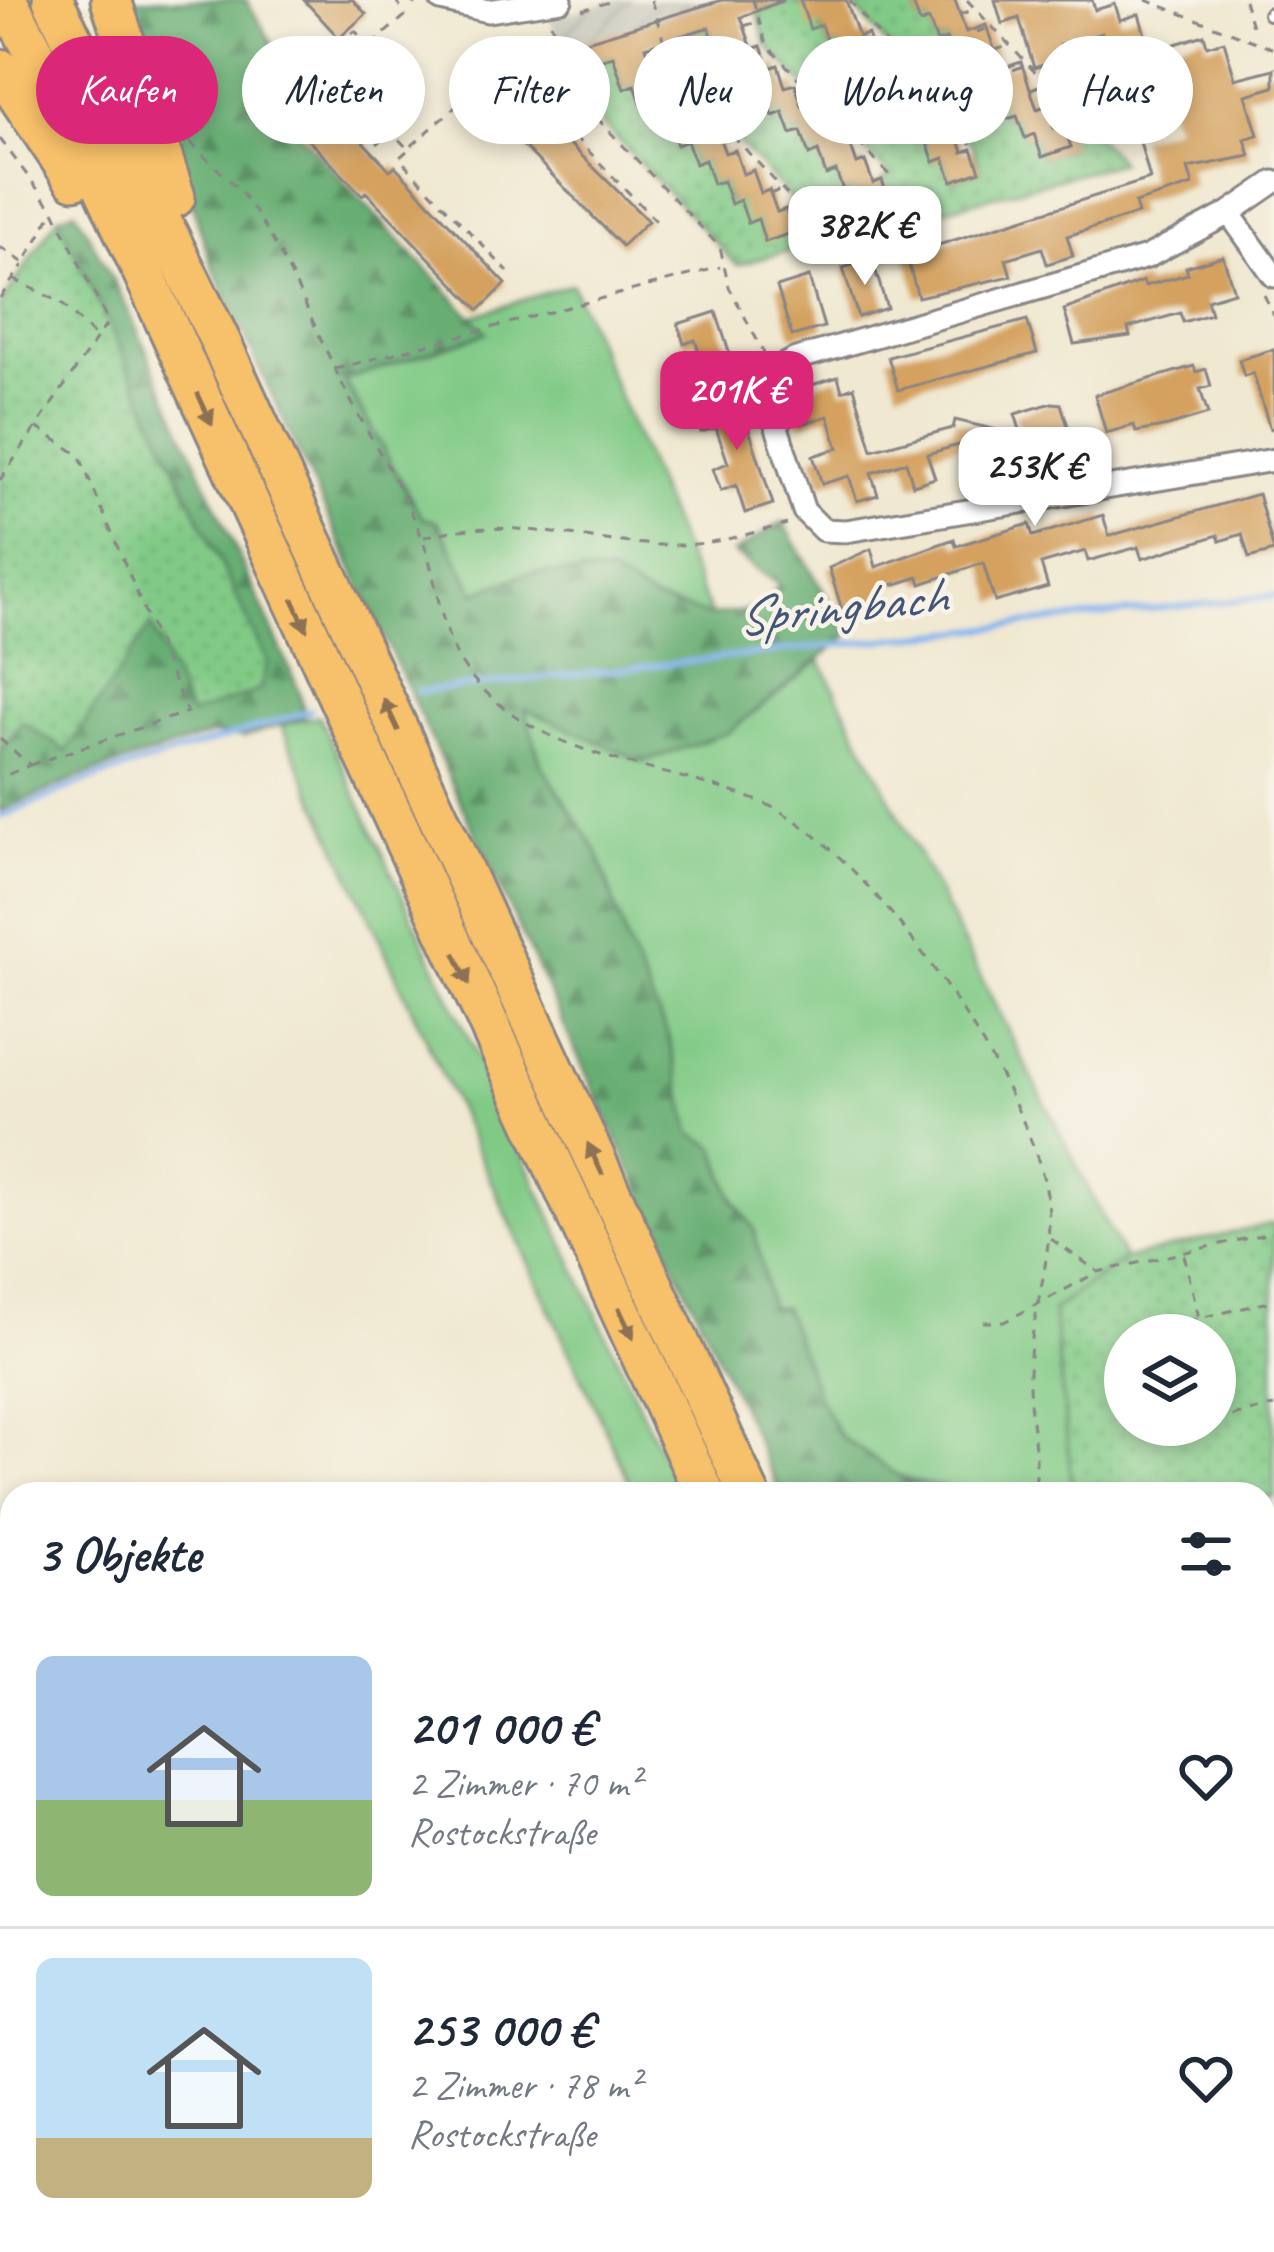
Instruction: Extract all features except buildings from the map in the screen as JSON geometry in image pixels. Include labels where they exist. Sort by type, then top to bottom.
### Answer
[{"type":"highway","points":[[7,0],[97,170],[699,1482]]},
{"type":"highway","points":[[53,0],[219,339],[743,1482]]},
{"type":"highway","points":[[111,0],[196,251],[219,339]]},
{"type":"highway","points":[[0,69],[159,310]]},
{"type":"street","points":[[430,3],[488,11],[556,9]]},
{"type":"street","points":[[1274,182],[1229,214],[1147,257],[796,359],[780,367],[769,397],[804,511],[823,530],[1274,460]]},
{"type":"street","points":[[1229,214],[1274,276]]},
{"type":"path","points":[[382,36],[405,16],[396,0]]},
{"type":"path","points":[[407,0],[430,3]]},
{"type":"path","points":[[651,0],[662,36]]},
{"type":"path","points":[[753,0],[765,36]]},
{"type":"path","points":[[849,0],[856,19],[873,39],[975,148]]},
{"type":"path","points":[[967,0],[1001,36]]},
{"type":"path","points":[[1146,0],[1274,49]]},
{"type":"path","points":[[1242,36],[1254,33],[1244,0]]},
{"type":"path","points":[[334,369],[723,266],[720,247],[574,94],[556,9]]},
{"type":"path","points":[[960,14],[976,9]]},
{"type":"path","points":[[744,26],[759,21]]},
{"type":"path","points":[[486,36],[487,25]]},
{"type":"path","points":[[977,32],[992,27]]},
{"type":"path","points":[[1013,48],[1037,74]]},
{"type":"path","points":[[772,50],[796,75]]},
{"type":"path","points":[[1013,70],[1028,64]]},
{"type":"path","points":[[779,70],[788,67]]},
{"type":"path","points":[[1031,89],[1037,87]]},
{"type":"path","points":[[449,112],[399,158],[508,272]]},
{"type":"path","points":[[0,139],[54,211],[107,322],[0,480]]},
{"type":"path","points":[[192,144],[252,207],[422,537],[440,611],[466,671],[499,703],[567,744],[616,764],[720,787],[769,805],[831,847],[926,958],[1010,1090],[1046,1187],[1050,1238],[1028,1373],[1033,1482]]},
{"type":"path","points":[[404,144],[408,149]]},
{"type":"path","points":[[582,144],[657,222]]},
{"type":"path","points":[[740,144],[797,206]]},
{"type":"path","points":[[850,146],[856,144]]},
{"type":"path","points":[[860,144],[891,177]]},
{"type":"path","points":[[736,153],[745,150]]},
{"type":"path","points":[[867,166],[878,163]]},
{"type":"path","points":[[754,174],[764,170]]},
{"type":"path","points":[[770,194],[782,190]]},
{"type":"path","points":[[0,298],[54,211]]},
{"type":"path","points":[[0,248],[24,263]]},
{"type":"path","points":[[13,279],[61,302],[96,337]]},
{"type":"path","points":[[0,778],[187,712],[79,455],[36,427]]},
{"type":"path","points":[[422,537],[461,526],[500,525],[675,545],[792,523]]},
{"type":"path","points":[[0,739],[30,765]]},
{"type":"path","points":[[983,1322],[1004,1322],[1098,1272],[1274,1232]]},
{"type":"path","points":[[1050,1238],[1098,1272]]},
{"type":"path","points":[[1184,1254],[1197,1314]]},
{"type":"path","points":[[1216,1314],[1274,1301]]},
{"type":"path","points":[[1236,1415],[1274,1406]]},
{"type":"shaded area","points":[[616,0],[722,0],[603,36],[556,36],[550,19]]},
{"type":"green space","points":[[127,0],[246,0],[268,36],[242,36],[242,144],[308,144],[487,333],[344,380],[422,518],[437,521],[475,593],[528,573],[610,574],[654,600],[711,616],[761,608],[779,585],[733,553],[783,522],[849,635],[728,733],[643,762],[525,709],[541,764],[597,851],[629,949],[669,1038],[691,1133],[715,1147],[733,1200],[754,1229],[770,1308],[784,1308],[819,1398],[840,1436],[907,1482],[775,1482],[212,266],[173,144],[218,144],[218,36],[139,36]]},
{"type":"green space","points":[[796,0],[821,25],[825,36],[796,36],[796,76],[772,50],[772,36],[764,36],[757,12]]},
{"type":"green space","points":[[849,0],[912,1],[919,22],[929,20],[935,36],[880,36]]},
{"type":"green space","points":[[709,27],[712,36],[682,36]]},
{"type":"green space","points":[[610,57],[624,89],[634,85],[634,144],[688,144],[695,163],[705,160],[713,183],[723,181],[730,203],[740,200],[758,219],[766,241],[786,209],[796,205],[740,144],[772,144],[772,112],[783,112],[791,134],[796,132],[796,144],[806,144],[810,154],[818,151],[827,174],[836,171],[844,193],[853,190],[890,202],[882,180],[890,176],[860,144],[928,144],[934,161],[944,158],[952,181],[980,171],[971,144],[1013,144],[1013,117],[1017,116],[1025,137],[1034,134],[1042,157],[1069,144],[1103,144],[1121,162],[737,265],[610,132]]},
{"type":"green space","points":[[75,210],[123,299],[299,690],[305,717],[244,737],[213,734],[80,777],[0,811],[0,751],[22,722],[67,750],[151,624],[267,662],[58,217]]},
{"type":"green space","points":[[58,217],[267,662],[260,690],[190,715],[151,625],[66,751],[22,722],[0,751],[0,306]]},
{"type":"green space","points":[[572,284],[711,616],[654,600],[610,574],[528,573],[475,593],[437,521],[422,519],[344,380],[486,333],[471,317]]},
{"type":"green space","points":[[820,660],[1124,1259],[1053,1311],[1072,1482],[918,1482],[863,1456],[830,1422],[784,1308],[770,1309],[754,1229],[734,1200],[715,1147],[691,1133],[669,1038],[629,949],[597,852],[541,764],[524,707],[563,722],[728,733]]},
{"type":"green space","points":[[319,716],[674,1482],[629,1482],[281,725]]},
{"type":"green space","points":[[1274,1223],[1274,1482],[1072,1482],[1053,1310],[1124,1259]]},
{"type":"waterway","name":"Springbach","points":[[417,692],[1274,596]]},
{"type":"waterway","name":"Springbach","points":[[0,817],[86,781],[310,711]]}]
